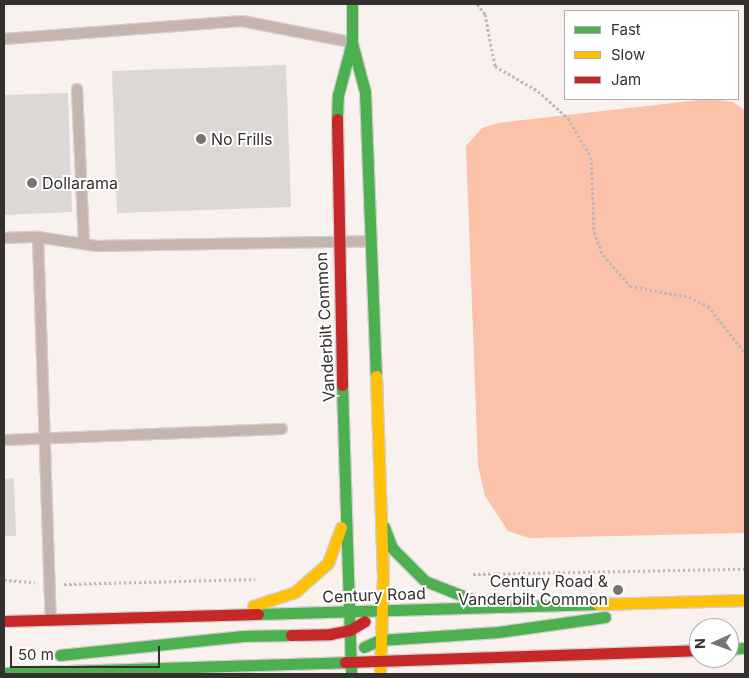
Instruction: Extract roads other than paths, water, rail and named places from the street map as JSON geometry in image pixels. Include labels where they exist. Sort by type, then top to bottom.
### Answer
[{"type":"main road","name":"Vanderbilt Common","points":[[352,4],[352,42],[365,92],[372,241],[381,521],[382,611],[380,674]]},
{"type":"main road","name":"Vanderbilt Common","points":[[352,42],[338,95],[337,241],[348,501],[349,612],[352,674]]},
{"type":"main road","points":[[228,615],[295,592],[328,563],[348,501]]},
{"type":"main road","points":[[381,521],[392,548],[425,581],[441,590],[497,607]]},
{"type":"main road","name":"Century Road","points":[[4,622],[745,600]]},
{"type":"main road","points":[[351,662],[364,647],[380,640],[598,620],[632,602]]},
{"type":"main road","points":[[47,656],[350,630],[382,611]]},
{"type":"main road","points":[[4,673],[689,650]]},
{"type":"main road","points":[[4,663],[30,659]]},
{"type":"lane","points":[[4,39],[242,22],[352,42]]},
{"type":"lane","points":[[77,90],[84,244]]},
{"type":"lane","points":[[4,238],[38,238],[84,244],[372,241]]},
{"type":"lane","points":[[38,238],[51,620]]},
{"type":"lane","points":[[4,440],[44,440],[282,429]]},
{"type":"place","name":"No Frills","points":[[201,139]]},
{"type":"place","name":"Dollarama","points":[[32,183]]},
{"type":"place","name":"Century Road & Vanderbilt Common","points":[[618,590]]}]
